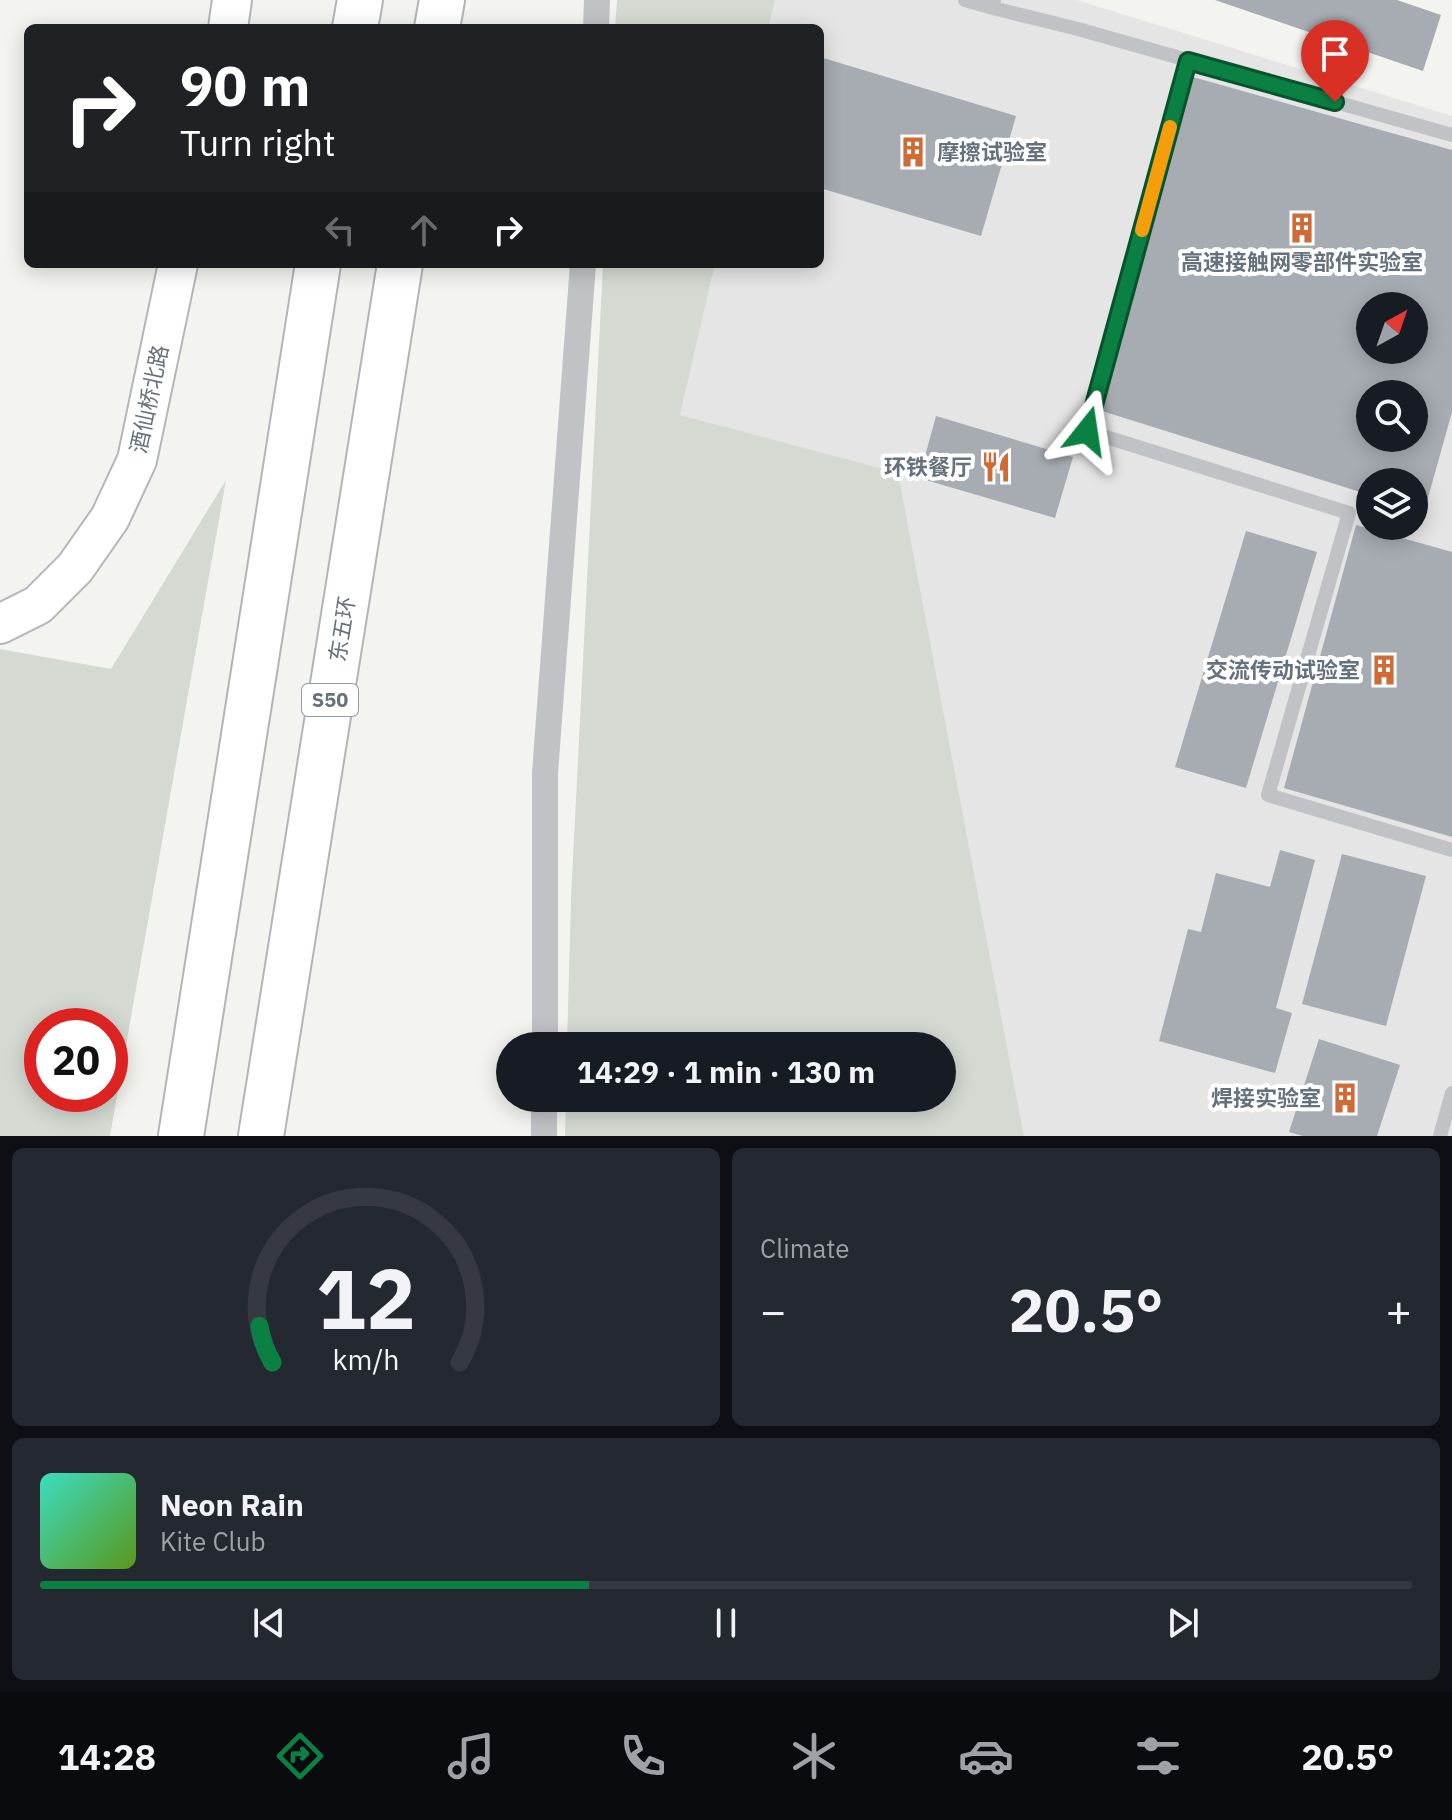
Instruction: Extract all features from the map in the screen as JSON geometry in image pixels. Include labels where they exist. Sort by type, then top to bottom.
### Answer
[{"type":"highway","points":[[356,24],[360,0]]},
{"type":"highway","points":[[438,24],[442,0]]},
{"type":"highway","points":[[181,1136],[317,268]]},
{"type":"highway","name":"东五环","points":[[261,1136],[399,268]]},
{"type":"street","points":[[229,24],[232,0]]},
{"type":"street","points":[[596,24],[597,0]]},
{"type":"street","name":"酒仙桥北路","points":[[0,624],[38,605],[75,568],[110,518],[137,460],[177,268]]},
{"type":"street","points":[[545,1032],[545,773],[583,268]]},
{"type":"street","points":[[544,1112],[544,1136]]},
{"type":"lane","points":[[965,0],[994,4],[1452,135]]},
{"type":"lane","points":[[1188,61],[1087,431],[1349,513],[1268,795],[1452,850]]},
{"type":"lane","points":[[1440,1136],[1452,1093]]},
{"type":"shaded area","points":[[617,0],[775,0],[769,24],[615,24]]},
{"type":"shaded area","points":[[775,0],[1077,0],[1452,116],[1452,1136],[1024,1136],[898,474],[680,415],[714,268],[824,268],[824,24],[769,24]]},
{"type":"shaded area","points":[[603,268],[714,268],[680,415],[898,473],[1024,1136],[565,1136],[566,1112],[956,1112],[956,1032],[567,1032],[571,898]]},
{"type":"shaded area","points":[[226,480],[128,1034],[128,1008],[24,1008],[24,1112],[114,1112],[110,1136],[0,1136],[0,649],[111,669]]},
{"type":"building","points":[[1215,0],[1397,0],[1441,15],[1423,71]]},
{"type":"building","name":"摩擦试验室","points":[[824,58],[1016,116],[981,236],[824,189]]},
{"type":"building","name":"高速接触网零部件实验室","points":[[1193,77],[1452,150],[1452,412],[1428,498],[1428,468],[1356,468],[1356,491],[1102,411]]},
{"type":"building","name":"环铁餐厅","points":[[936,416],[1073,457],[1055,518],[919,478]]},
{"type":"building","name":"交流传动试验室","points":[[1356,525],[1356,540],[1409,540],[1452,552],[1452,837],[1284,788]]},
{"type":"building","points":[[1246,531],[1317,552],[1246,788],[1175,767]]},
{"type":"building","points":[[1280,850],[1315,860],[1276,1008],[1292,1013],[1275,1073],[1159,1041],[1188,929],[1201,932],[1216,873],[1270,887]]},
{"type":"building","points":[[1342,854],[1426,876],[1386,1026],[1302,1004]]},
{"type":"building","name":"焊接实验室","points":[[1319,1039],[1400,1065],[1377,1136],[1303,1136],[1289,1132]]},
{"type":"slow traffic","points":[[1142,230],[1170,127]]},
{"type":"place","name":"摩擦试验室","points":[[913,152]]},
{"type":"place","name":"高速接触网零部件实验室","points":[[1302,228]]},
{"type":"place","name":"环铁餐厅","points":[[996,467]]},
{"type":"place","name":"交流传动试验室","points":[[1384,670]]},
{"type":"place","name":"焊接实验室","points":[[1345,1098]]},
{"type":"route","points":[[1087,431],[1188,61],[1335,102]]}]
